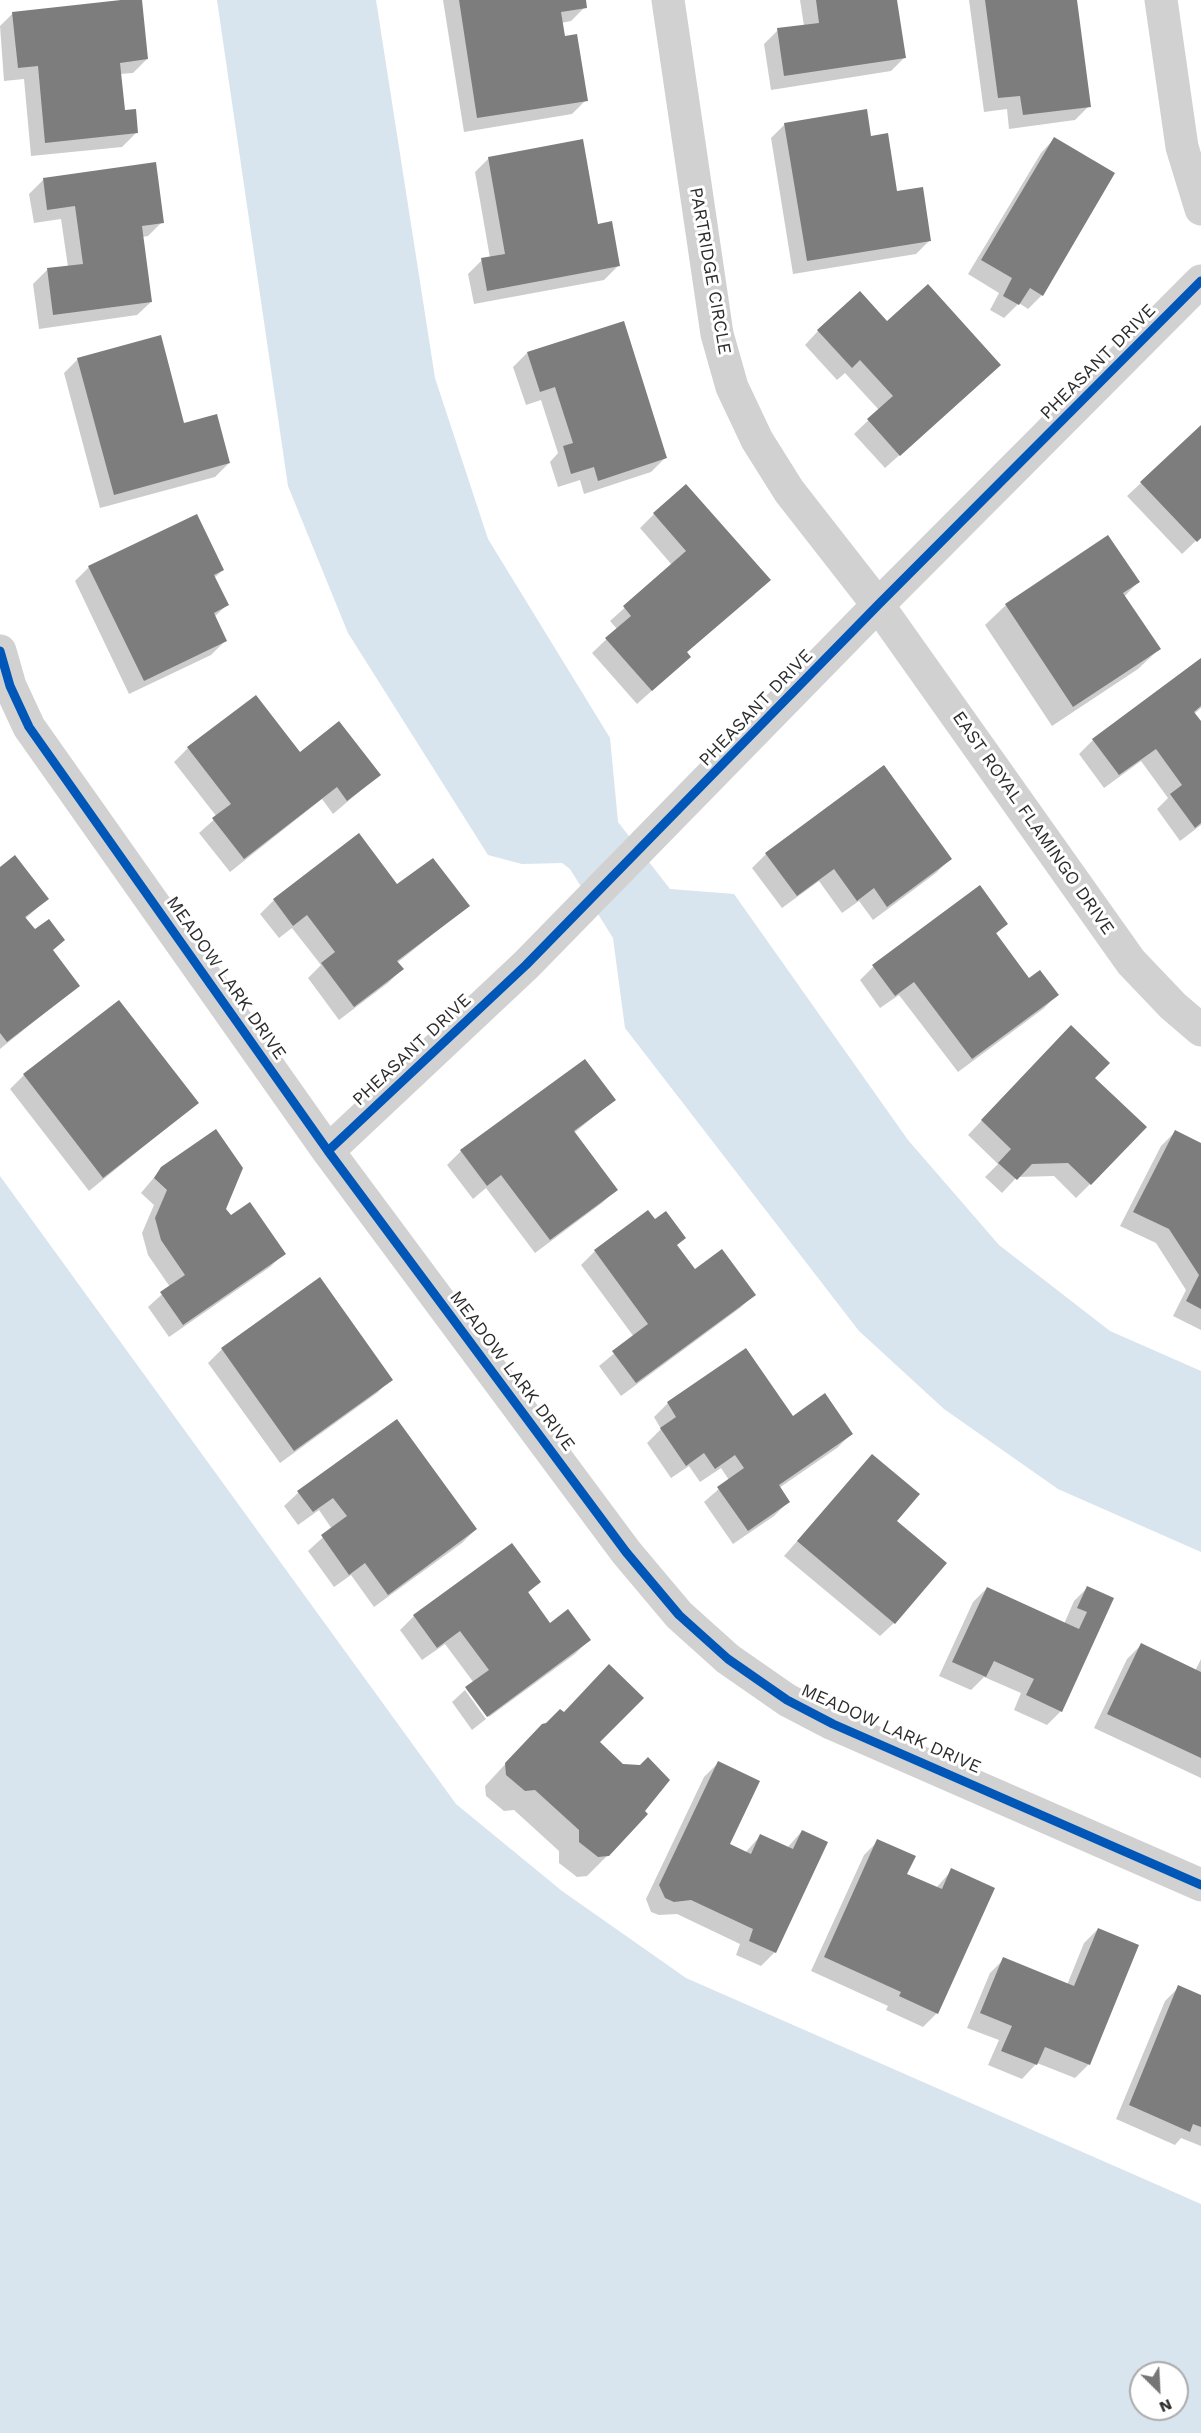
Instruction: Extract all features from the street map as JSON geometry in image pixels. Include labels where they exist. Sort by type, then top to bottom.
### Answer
[{"type":"street","name":"PARTRIDGE CIRCLE","points":[[668,0],[717,334],[732,387],[757,440],[789,491],[878,605]]},
{"type":"street","points":[[1161,0],[1182,147],[1201,209]]},
{"type":"street","name":"PHEASANT DRIVE","points":[[327,1151],[526,965],[878,605],[1201,281]]},
{"type":"street","name":"EAST ROYAL FLAMINGO DRIVE","points":[[878,605],[1131,962],[1173,1006],[1201,1030]]},
{"type":"street","name":"MEADOW LARK DRIVE","points":[[0,651],[10,686],[28,727],[327,1151],[626,1552],[679,1615],[728,1659],[787,1700],[833,1724],[1201,1885]]},
{"type":"shaded area","points":[[217,0],[376,0],[435,378],[488,539],[610,738],[618,822],[670,889],[734,894],[908,1140],[999,1245],[1110,1331],[1201,1371],[1201,1552],[1058,1489],[944,1409],[859,1331],[625,1028],[613,938],[570,869],[562,863],[522,864],[488,855],[348,633],[288,486]]},
{"type":"shaded area","points":[[0,1176],[456,1804],[562,1891],[686,1978],[1201,2204],[1201,2433],[0,2433]]},
{"type":"building","points":[[121,0],[142,0],[148,59],[120,63],[125,110],[136,109],[138,133],[45,143],[38,66],[18,68],[12,12]]},
{"type":"building","points":[[459,0],[586,0],[587,8],[561,12],[565,36],[577,34],[588,101],[477,118]]},
{"type":"building","points":[[816,0],[897,0],[906,58],[784,76],[777,28],[819,23]]},
{"type":"building","points":[[985,0],[1077,0],[1091,107],[1023,115],[1020,96],[998,98]]},
{"type":"building","points":[[867,109],[871,136],[888,133],[897,191],[923,187],[931,241],[807,261],[784,123]]},
{"type":"building","points":[[1054,137],[1115,173],[1043,296],[1030,288],[1019,305],[1003,296],[1012,278],[981,260]]},
{"type":"building","points":[[583,139],[598,224],[612,221],[620,266],[487,291],[481,258],[505,254],[488,157]]},
{"type":"building","points":[[156,162],[164,223],[142,226],[152,302],[53,315],[47,268],[83,264],[75,206],[47,210],[43,178]]},
{"type":"building","points":[[928,284],[1001,365],[900,456],[867,419],[893,396],[860,360],[852,368],[817,330],[860,291],[887,321]]},
{"type":"building","points":[[624,321],[667,458],[598,481],[594,467],[571,474],[563,446],[573,443],[555,387],[540,392],[527,352]]},
{"type":"building","points":[[161,335],[184,423],[217,414],[230,463],[114,495],[77,358]]},
{"type":"building","points":[[1201,425],[1201,538],[1197,542],[1140,482]]},
{"type":"building","points":[[686,484],[771,580],[687,652],[691,657],[652,691],[605,638],[631,616],[623,606],[686,551],[653,513]]},
{"type":"building","points":[[197,514],[224,570],[214,575],[229,605],[214,613],[227,641],[144,681],[88,566]]},
{"type":"building","points":[[1108,535],[1140,582],[1123,593],[1161,649],[1073,707],[1005,604]]},
{"type":"building","points":[[1201,658],[1201,706],[1194,712],[1201,721],[1201,823],[1195,828],[1170,794],[1182,785],[1156,749],[1119,775],[1092,739]]},
{"type":"building","points":[[256,695],[300,752],[339,721],[381,775],[347,801],[337,787],[244,859],[212,818],[231,804],[187,747]]},
{"type":"building","points":[[884,765],[952,859],[887,907],[874,888],[857,901],[834,869],[797,896],[765,853]]},
{"type":"building","points":[[359,833],[397,884],[433,858],[470,906],[397,961],[404,969],[354,1007],[321,963],[335,952],[307,915],[293,926],[273,899]]},
{"type":"building","points":[[15,855],[49,899],[25,917],[35,929],[49,919],[65,940],[53,950],[80,986],[7,1042],[0,1033],[0,867]]},
{"type":"building","points":[[980,885],[1008,924],[996,933],[1029,978],[1040,970],[1059,995],[972,1059],[914,982],[895,996],[872,965]]},
{"type":"building","points":[[119,1000],[199,1103],[103,1178],[23,1074]]},
{"type":"building","points":[[1071,1025],[1110,1063],[1095,1078],[1147,1127],[1091,1185],[1068,1163],[1032,1164],[1017,1180],[998,1163],[1011,1149],[981,1120]]},
{"type":"building","points":[[585,1059],[616,1100],[574,1131],[618,1190],[550,1240],[501,1175],[487,1186],[460,1150]]},
{"type":"building","points":[[216,1129],[243,1168],[226,1209],[231,1215],[250,1202],[286,1254],[183,1325],[160,1292],[185,1275],[161,1240],[155,1218],[167,1190],[154,1178],[161,1167]]},
{"type":"building","points":[[1175,1130],[1201,1143],[1201,1309],[1186,1301],[1199,1275],[1169,1229],[1133,1212]]},
{"type":"building","points":[[648,1210],[655,1219],[666,1211],[686,1238],[677,1245],[695,1269],[722,1249],[756,1295],[636,1383],[612,1351],[648,1324],[594,1250]]},
{"type":"building","points":[[320,1277],[393,1380],[294,1451],[221,1348]]},
{"type":"building","points":[[746,1348],[793,1416],[825,1393],[853,1434],[779,1485],[790,1502],[748,1531],[717,1487],[744,1468],[735,1455],[715,1469],[704,1453],[686,1466],[660,1428],[676,1417],[667,1402]]},
{"type":"building","points":[[397,1419],[477,1529],[388,1595],[365,1563],[349,1575],[321,1535],[347,1516],[333,1498],[313,1512],[297,1491]]},
{"type":"building","points":[[872,1454],[920,1494],[897,1521],[947,1563],[895,1624],[797,1541]]},
{"type":"building","points":[[512,1543],[541,1582],[528,1592],[550,1623],[568,1609],[591,1640],[487,1717],[465,1687],[489,1670],[460,1631],[437,1648],[413,1615]]},
{"type":"building","points":[[1087,1586],[1114,1598],[1062,1712],[1026,1695],[1034,1679],[994,1661],[986,1677],[952,1662],[987,1587],[1079,1629],[1087,1612],[1077,1608]]},
{"type":"building","points":[[1141,1643],[1201,1672],[1201,1758],[1107,1714]]},
{"type":"building","points":[[609,1664],[644,1698],[600,1742],[623,1764],[640,1765],[648,1757],[670,1780],[645,1811],[648,1814],[609,1856],[598,1857],[579,1842],[579,1830],[535,1790],[525,1791],[506,1775],[505,1763],[542,1724],[560,1709],[564,1712]]},
{"type":"building","points":[[718,1761],[760,1781],[730,1844],[751,1854],[760,1834],[793,1849],[802,1830],[828,1842],[776,1953],[749,1941],[753,1929],[691,1900],[674,1902],[665,1898],[659,1885]]},
{"type":"building","points":[[877,1839],[916,1856],[907,1874],[942,1889],[951,1868],[995,1888],[938,2014],[899,1996],[901,1992],[824,1957]]},
{"type":"building","points":[[1098,1928],[1139,1945],[1090,2065],[1045,2047],[1037,2065],[1001,2051],[1012,2026],[980,2013],[1003,1957],[1074,1986]]},
{"type":"building","points":[[1178,1985],[1201,1995],[1201,2127],[1193,2124],[1190,2132],[1129,2105]]},
{"type":"cycle path","points":[[328,1151],[526,965],[878,605],[1201,281]]},
{"type":"cycle path","points":[[0,651],[10,686],[29,727],[328,1151],[626,1552],[679,1615],[728,1659],[787,1700],[833,1724],[1201,1885]]}]
